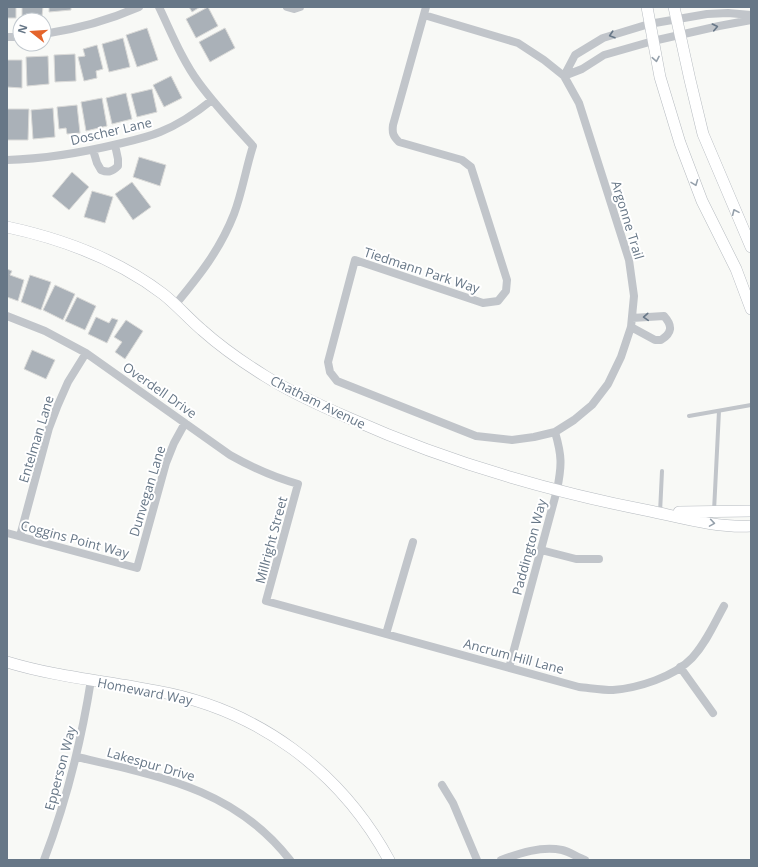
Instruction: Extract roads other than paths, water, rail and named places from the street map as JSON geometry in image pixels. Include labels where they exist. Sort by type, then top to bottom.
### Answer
[{"type":"street","points":[[52,33],[119,16],[140,7]]},
{"type":"street","points":[[159,7],[187,64],[198,82],[253,146],[234,213],[222,241],[206,267],[176,305]]},
{"type":"street","points":[[287,7],[294,9],[300,7]]},
{"type":"street","points":[[647,7],[660,77],[680,143],[702,201],[736,268],[751,309]]},
{"type":"street","points":[[674,7],[703,134],[751,247]]},
{"type":"street","name":"Argonne Trail","points":[[330,372],[337,381],[476,436],[512,440],[555,432],[574,420],[592,405],[608,384],[621,357],[631,326],[634,296],[629,260],[579,103],[564,76],[544,60],[518,43],[425,11]]},
{"type":"street","name":"Tiedmann Park Way","points":[[330,372],[328,362],[355,260],[484,303],[498,301],[506,291],[507,280],[471,167],[462,160],[399,142],[394,138],[392,133],[425,11]]},
{"type":"street","points":[[564,76],[575,55],[602,38],[649,24],[707,14],[728,13],[751,15]]},
{"type":"street","points":[[564,76],[582,69],[604,56],[652,40],[751,20]]},
{"type":"street","name":"Doscher Lane","points":[[7,160],[46,157],[93,150],[161,132],[197,112],[212,100]]},
{"type":"street","points":[[93,150],[101,170],[107,172],[113,171],[118,166],[115,145]]},
{"type":"street","name":"Chatham Avenue","points":[[7,226],[49,236],[79,246],[109,260],[140,278],[164,295],[204,332],[266,376],[317,404],[386,435],[450,458],[557,490],[604,502],[713,524],[741,527],[751,526]]},
{"type":"street","name":"Overdell Drive","points":[[7,316],[45,331],[86,353],[230,455],[273,477],[298,484]]},
{"type":"street","points":[[631,326],[655,340],[662,340],[668,335],[670,329],[668,321],[664,316],[632,318]]},
{"type":"street","name":"Entelman Lane","points":[[20,536],[49,428],[68,382],[86,353]]},
{"type":"street","name":"Dunvegan Lane","points":[[137,568],[166,463],[174,443],[186,423]]},
{"type":"street","name":"Paddington Way","points":[[509,668],[557,490],[561,467],[560,449],[555,432]]},
{"type":"street","name":"Millright Street","points":[[266,601],[298,484]]},
{"type":"street","name":"Chatham Avenue","points":[[660,513],[751,511]]},
{"type":"street","name":"Coggins Point Way","points":[[7,533],[137,568]]},
{"type":"street","points":[[386,634],[413,542]]},
{"type":"street","points":[[541,550],[576,559],[599,559]]},
{"type":"street","name":"Ancrum Hill Lane","points":[[266,601],[579,687],[612,690],[633,687],[656,681],[692,659],[706,639],[724,606]]},
{"type":"street","name":"Homeward Way","points":[[7,662],[56,674],[157,691],[198,701],[234,715],[282,741],[301,754],[337,787],[366,824],[389,860]]},
{"type":"street","points":[[680,667],[713,713]]},
{"type":"street","name":"Epperson Way","points":[[44,860],[64,806],[77,757],[90,680]]},
{"type":"street","name":"Lakespur Drive","points":[[77,757],[172,780],[212,796],[247,819],[270,838],[290,860]]},
{"type":"street","points":[[442,785],[453,803],[477,860]]},
{"type":"street","points":[[501,860],[530,851],[545,849],[562,850],[585,860]]},
{"type":"lane","points":[[689,416],[751,405]]},
{"type":"lane","points":[[714,511],[719,411]]},
{"type":"lane","points":[[660,513],[662,471]]}]
